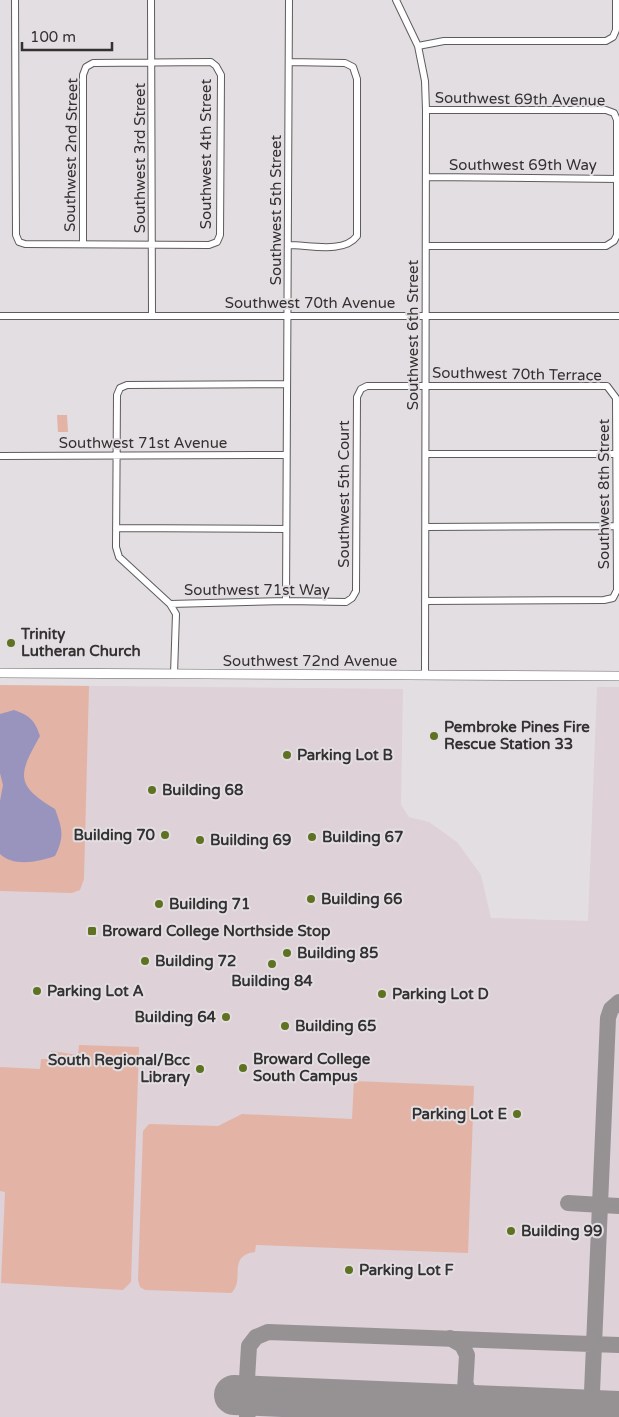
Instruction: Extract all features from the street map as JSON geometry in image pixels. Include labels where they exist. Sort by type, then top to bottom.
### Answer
[{"type":"street","points":[[15,0],[16,234],[19,242],[24,244],[152,245]]},
{"type":"street","name":"Southwest 3rd Street","points":[[151,0],[152,315]]},
{"type":"street","name":"Southwest 5th Street","points":[[286,601],[289,0]]},
{"type":"street","name":"Southwest 6th Street","points":[[396,0],[418,46],[425,81],[425,676]]},
{"type":"street","points":[[418,46],[444,41],[606,41],[613,37],[616,30],[616,0]]},
{"type":"street","name":"Southwest 4th Street","points":[[152,63],[210,62],[216,66],[221,75],[220,235],[216,242],[209,245],[152,245]]},
{"type":"street","points":[[289,245],[344,246],[352,243],[357,236],[357,79],[353,67],[344,63],[290,62]]},
{"type":"street","name":"Southwest 2nd Street","points":[[83,244],[83,75],[86,67],[93,63],[152,63]]},
{"type":"street","name":"Southwest 69th Avenue","points":[[426,110],[606,110],[614,113],[617,120],[618,179]]},
{"type":"street","name":"Southwest 69th Way","points":[[426,177],[618,179]]},
{"type":"street","points":[[426,246],[606,246],[614,241],[617,235],[618,179]]},
{"type":"street","name":"Southwest 70th Avenue","points":[[0,316],[619,316]]},
{"type":"street","name":"Southwest 71st Way","points":[[287,384],[127,385],[120,388],[117,395],[116,454],[116,547],[119,557],[170,604],[286,601],[346,602],[352,598]]},
{"type":"street","name":"Southwest 70th Terrace","points":[[361,389],[367,386],[425,385],[607,386],[613,391]]},
{"type":"street","name":"Southwest 5th Court","points":[[352,598],[356,591],[357,397],[361,389]]},
{"type":"street","name":"Southwest 8th Street","points":[[425,601],[604,600],[613,598],[616,590],[618,454],[616,398],[613,391]]},
{"type":"street","name":"Southwest 71st Avenue","points":[[0,456],[116,454],[286,455]]},
{"type":"street","points":[[426,454],[618,454]]},
{"type":"street","points":[[426,527],[616,526]]},
{"type":"street","points":[[116,528],[286,529]]},
{"type":"street","points":[[170,604],[176,614],[174,674]]},
{"type":"street","name":"Southwest 72nd Avenue","points":[[0,673],[619,676]]},
{"type":"shaded area","points":[[57,415],[67,415],[68,432],[58,432]]},
{"type":"shaded area","name":"Broward College South Campus","points":[[0,685],[403,689],[401,805],[409,817],[429,822],[457,842],[481,875],[491,918],[588,921],[597,687],[619,687],[619,1417],[0,1417]]},
{"type":"shaded area","points":[[0,685],[89,686],[84,879],[80,890],[72,893],[0,891]]},
{"type":"shaded area","points":[[14,710],[31,719],[40,736],[27,760],[24,778],[27,786],[42,801],[55,809],[61,827],[60,843],[55,856],[26,862],[12,861],[0,854],[0,801],[3,785],[0,773],[0,714]]},
{"type":"shaded area","points":[[79,1045],[139,1047],[131,1282],[123,1290],[1,1283],[5,1192],[0,1191],[0,1067],[40,1069],[41,1059],[51,1059],[51,1051],[78,1055]]},
{"type":"shaded area","points":[[354,1081],[474,1086],[468,1253],[256,1245],[255,1252],[246,1254],[241,1258],[237,1282],[231,1293],[145,1290],[140,1287],[138,1280],[143,1131],[149,1124],[218,1126],[242,1114],[352,1119]]},
{"type":"taxiway","points":[[572,1409],[586,1404],[592,1392],[608,1018],[611,1009],[619,1002]]},
{"type":"taxiway","points":[[568,1203],[619,1206]]},
{"type":"taxiway","points":[[247,1417],[253,1396],[247,1379],[249,1346],[256,1337],[268,1332],[619,1345]]},
{"type":"taxiway","points":[[449,1404],[460,1398],[465,1390],[467,1355],[462,1345],[450,1338]]},
{"type":"taxiway","points":[[466,1385],[472,1400],[483,1405]]},
{"type":"taxiway","points":[[592,1392],[599,1406],[609,1411]]},
{"type":"taxiway","points":[[467,1417],[474,1409],[483,1405]]},
{"type":"runway","points":[[234,1395],[619,1411]]},
{"type":"place","name":"Trinity Lutheran Church","points":[[11,643]]},
{"type":"place","name":"Pembroke Pines Fire Rescue Station 33","points":[[434,736]]},
{"type":"place","name":"Parking Lot B","points":[[287,755]]},
{"type":"place","name":"Building 68","points":[[152,790]]},
{"type":"place","name":"Building 70","points":[[165,835]]},
{"type":"place","name":"Building 67","points":[[312,837]]},
{"type":"place","name":"Building 69","points":[[200,840]]},
{"type":"place","name":"Building 66","points":[[311,899]]},
{"type":"place","name":"Building 71","points":[[159,904]]},
{"type":"place","name":"Broward College Northside Stop","points":[[92,931]]},
{"type":"place","name":"Building 85","points":[[287,953]]},
{"type":"place","name":"Building 72","points":[[145,961]]},
{"type":"place","name":"Building 84","points":[[272,964]]},
{"type":"place","name":"Parking Lot A","points":[[37,991]]},
{"type":"place","name":"Parking Lot D","points":[[382,994]]},
{"type":"place","name":"Building 64","points":[[226,1017]]},
{"type":"place","name":"Building 65","points":[[285,1026]]},
{"type":"place","name":"Broward College South Campus","points":[[243,1068]]},
{"type":"place","name":"South Regional/Bcc Library","points":[[200,1069]]},
{"type":"place","name":"Parking Lot E","points":[[517,1114]]},
{"type":"place","name":"Building 99","points":[[511,1231]]},
{"type":"place","name":"Parking Lot F","points":[[349,1270]]}]
